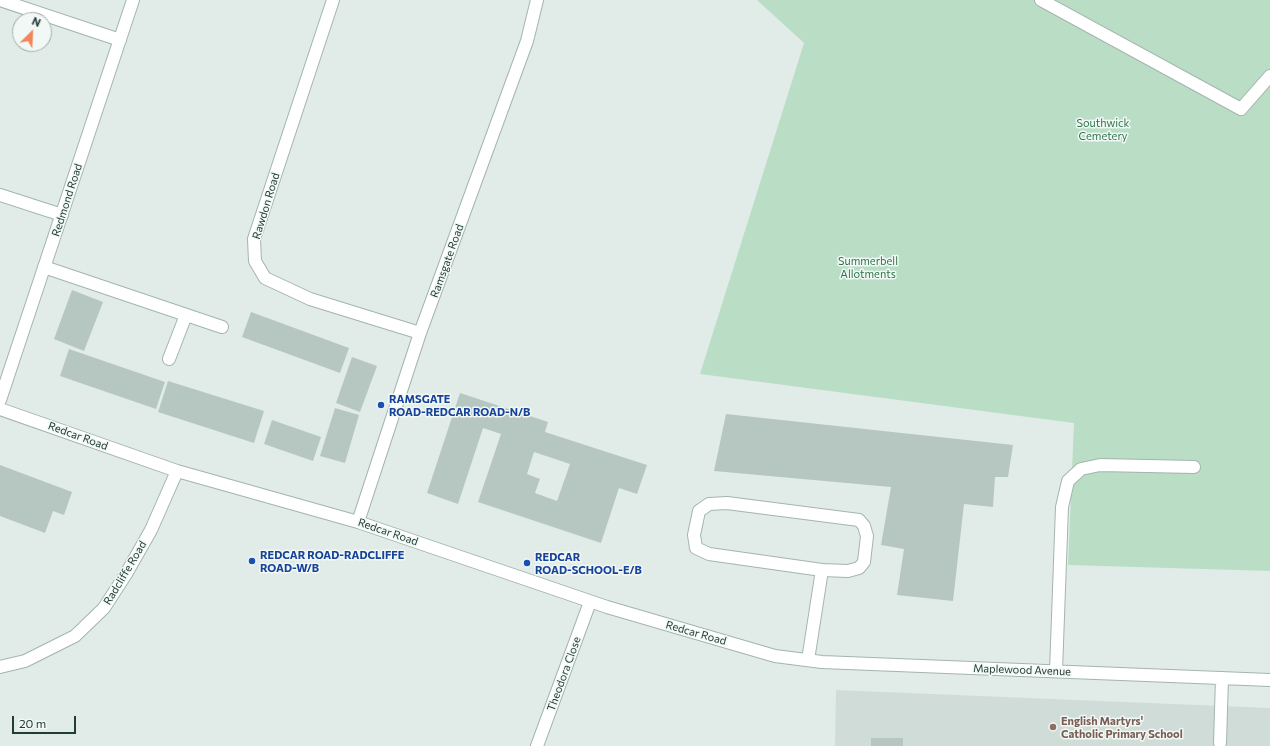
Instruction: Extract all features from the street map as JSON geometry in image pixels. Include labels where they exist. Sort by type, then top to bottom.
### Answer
[{"type":"street","points":[[0,0],[120,40]]},
{"type":"street","name":"Redmond Road","points":[[0,400],[133,0]]},
{"type":"street","name":"Rawdon Road","points":[[333,0],[254,238],[255,261],[265,278],[310,299],[420,333]]},
{"type":"street","name":"Ramsgate Road","points":[[358,522],[420,333],[527,41],[537,0]]},
{"type":"street","points":[[1041,0],[1241,109],[1270,76]]},
{"type":"street","points":[[0,195],[62,215]]},
{"type":"street","points":[[44,267],[222,327]]},
{"type":"street","points":[[169,359],[186,315]]},
{"type":"street","name":"Redcar Road","points":[[0,409],[177,472],[358,522],[590,602],[775,656]]},
{"type":"street","points":[[1056,672],[1062,507],[1068,481],[1081,469],[1100,465],[1194,467]]},
{"type":"street","name":"Radcliffe Road","points":[[0,667],[25,661],[75,636],[104,608],[126,574],[151,530],[177,472]]},
{"type":"street","points":[[727,503],[859,520],[864,526],[867,536],[864,562],[859,568],[848,571],[822,570],[710,554],[696,548],[694,535],[699,511],[710,504],[727,503]]},
{"type":"street","points":[[808,660],[822,570]]},
{"type":"street","name":"Theodora Close","points":[[537,746],[590,602]]},
{"type":"street","name":"Maplewood Avenue","points":[[775,656],[822,662],[1270,680]]},
{"type":"street","points":[[1220,743],[1222,678]]},
{"type":"shaded area","name":"English Martyrs' Catholic Primary School","points":[[836,690],[1270,708],[1270,746],[835,746]]},
{"type":"green space","name":"Summerbell Allotments","points":[[757,0],[1270,0],[1270,571],[1068,565],[1074,423],[700,374],[804,43]]},
{"type":"building","points":[[72,290],[103,302],[84,351],[54,339]]},
{"type":"building","points":[[251,312],[349,348],[340,373],[242,337]]},
{"type":"building","points":[[69,349],[165,382],[156,409],[60,376]]},
{"type":"building","points":[[352,357],[377,366],[360,412],[336,403]]},
{"type":"building","points":[[168,381],[264,411],[254,443],[158,412]]},
{"type":"building","points":[[460,393],[548,422],[545,432],[647,465],[637,494],[619,488],[601,543],[478,502],[501,434],[483,428],[458,504],[427,493]],"holes":[[[534,452],[570,464],[557,501],[535,493],[540,479],[527,474]]]},
{"type":"building","points":[[335,408],[359,415],[345,463],[320,456]]},
{"type":"building","points":[[726,414],[1013,445],[1008,477],[995,477],[993,507],[964,504],[953,601],[897,595],[904,549],[881,545],[891,487],[714,471]]},
{"type":"building","points":[[272,420],[321,437],[313,461],[264,444]]},
{"type":"building","points":[[0,465],[72,492],[64,515],[53,511],[45,533],[0,516]]},
{"type":"building","points":[[871,738],[903,738],[903,746],[871,746]]},
{"type":"place","name":"RAMSGATE ROAD-REDCAR ROAD-N/B","points":[[381,405]]},
{"type":"place","name":"REDCAR ROAD-RADCLIFFE ROAD-W/B","points":[[252,561]]},
{"type":"place","name":"REDCAR ROAD-SCHOOL-E/B","points":[[527,563]]},
{"type":"place","name":"English Martyrs' Catholic Primary School","points":[[1053,727]]},
{"type":"park label","name":"Southwick Cemetery","points":[[1103,129]]}]
